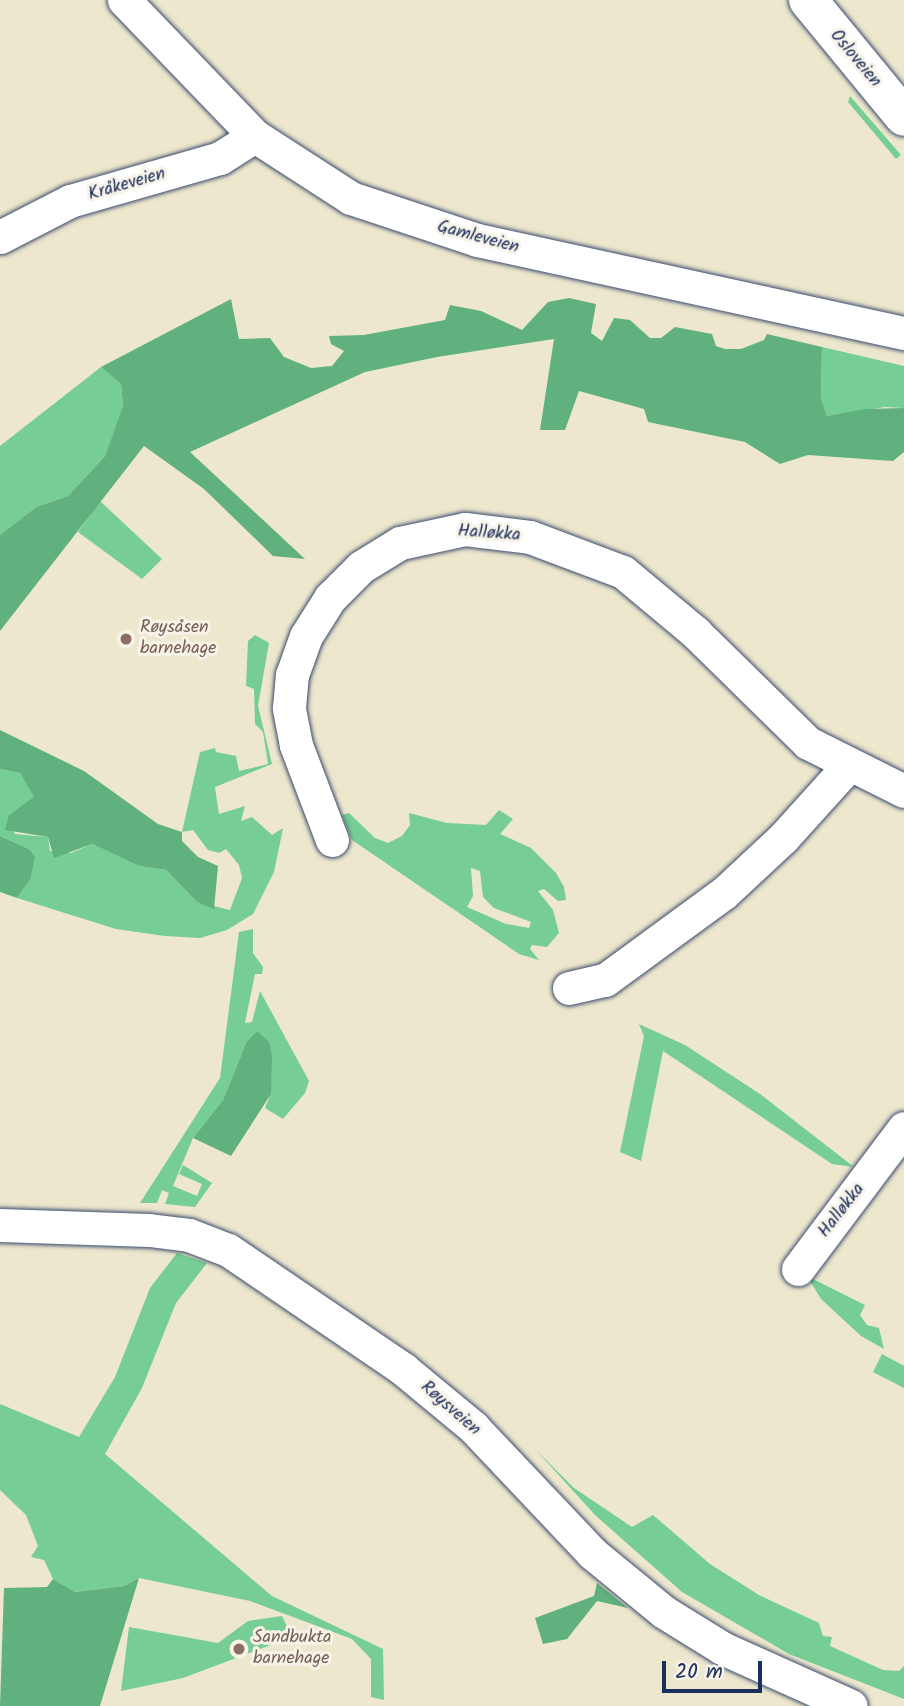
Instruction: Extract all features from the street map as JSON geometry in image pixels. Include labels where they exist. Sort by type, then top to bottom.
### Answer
[{"type":"street","name":"Gamleveien","points":[[124,0],[255,136],[351,198],[477,240],[904,333]]},
{"type":"street","name":"Osloveien","points":[[808,0],[904,117]]},
{"type":"street","name":"Kråkeveien","points":[[0,237],[70,201],[220,158],[255,136]]},
{"type":"street","name":"Halløkka","points":[[332,840],[296,745],[289,708],[292,675],[306,636],[330,598],[361,567],[400,544],[431,534],[465,529],[530,537],[623,572],[695,632],[782,721],[848,766],[904,791]]},
{"type":"street","points":[[569,988],[605,979],[724,892],[783,838],[848,766]]},
{"type":"street","name":"Halløkka","points":[[798,1269],[899,1147]]},
{"type":"street","name":"Røysveien","points":[[0,1225],[149,1230],[189,1235],[228,1251],[393,1362],[473,1427],[592,1553],[664,1612],[722,1648],[851,1706]]},
{"type":"green space","points":[[850,96],[901,155],[896,159],[848,102]]},
{"type":"green space","points":[[569,298],[596,304],[591,333],[602,341],[614,318],[630,320],[650,338],[661,338],[675,327],[712,334],[716,346],[725,349],[741,349],[764,340],[767,334],[822,347],[821,398],[827,416],[865,409],[904,408],[904,452],[893,461],[808,455],[780,464],[745,442],[648,422],[644,409],[579,391],[565,430],[540,430],[554,339],[437,357],[365,372],[190,452],[305,559],[273,556],[204,489],[144,446],[0,631],[0,535],[36,507],[68,496],[105,456],[123,406],[121,384],[101,367],[231,299],[239,339],[270,338],[284,357],[311,368],[332,366],[344,351],[331,344],[329,336],[364,335],[445,320],[450,305],[481,311],[522,330],[548,302]]},
{"type":"green space","points":[[822,347],[904,366],[904,408],[885,407],[827,416],[821,398]]},
{"type":"green space","points":[[101,367],[121,384],[123,407],[105,456],[68,496],[36,507],[0,535],[0,446]]},
{"type":"green space","points":[[100,501],[162,559],[142,579],[78,532]]},
{"type":"green space","points":[[255,635],[269,643],[258,706],[272,764],[215,787],[219,814],[245,806],[241,821],[252,817],[272,835],[283,828],[274,872],[253,914],[227,930],[200,938],[165,936],[116,929],[17,898],[30,880],[29,849],[0,836],[0,769],[20,773],[35,798],[9,815],[15,834],[48,837],[50,851],[71,853],[92,844],[139,866],[166,870],[197,902],[230,910],[242,878],[239,865],[226,849],[219,853],[208,850],[193,830],[182,832],[200,752],[215,748],[216,752],[236,756],[239,771],[268,764],[263,732],[255,724],[254,689],[246,686],[248,641]]},
{"type":"green space","points":[[0,730],[84,771],[158,824],[182,832],[182,841],[198,857],[218,866],[214,909],[197,902],[166,870],[139,866],[92,844],[54,858],[48,837],[5,830],[9,815],[34,797],[20,773],[0,769]]},
{"type":"green space","points":[[499,810],[513,819],[500,834],[531,848],[556,873],[564,887],[566,900],[558,901],[544,889],[538,891],[553,910],[559,933],[547,947],[532,945],[530,949],[539,960],[519,954],[352,840],[342,815],[349,813],[375,838],[388,843],[402,836],[410,825],[409,813],[447,823],[486,825]],"holes":[[[471,868],[480,871],[483,897],[494,908],[531,922],[529,928],[506,924],[467,907],[473,896]]]},
{"type":"green space","points":[[0,836],[29,849],[35,857],[30,880],[17,898],[0,892]]},
{"type":"green space","points":[[253,929],[253,953],[263,967],[262,974],[255,974],[245,1023],[252,1022],[260,991],[309,1081],[305,1093],[283,1119],[265,1108],[271,1093],[246,1043],[223,1100],[193,1138],[173,1186],[197,1196],[202,1184],[179,1174],[183,1165],[212,1183],[195,1207],[165,1204],[169,1193],[162,1190],[157,1203],[140,1203],[220,1078],[239,932]]},
{"type":"green space","points":[[639,1024],[685,1045],[760,1094],[854,1167],[832,1164],[663,1051],[641,1161],[620,1152],[644,1036]]},
{"type":"green space","points":[[257,1031],[269,1042],[272,1056],[271,1094],[231,1156],[193,1138],[223,1100],[246,1043]]},
{"type":"green space","points":[[177,1253],[207,1263],[176,1303],[142,1388],[105,1454],[272,1596],[383,1649],[384,1700],[371,1697],[371,1659],[352,1639],[250,1601],[139,1578],[124,1586],[75,1592],[53,1579],[44,1560],[31,1557],[38,1546],[26,1515],[0,1490],[0,1404],[79,1437],[115,1377],[150,1288]]},
{"type":"green space","points":[[807,1276],[865,1305],[860,1315],[867,1325],[879,1328],[884,1349],[861,1336],[821,1299]]},
{"type":"green space","points":[[882,1354],[904,1366],[904,1388],[873,1372]]},
{"type":"green space","points":[[535,1449],[574,1488],[632,1527],[653,1515],[710,1564],[759,1595],[819,1623],[823,1636],[832,1637],[830,1646],[883,1670],[899,1671],[904,1666],[904,1699],[789,1654],[682,1592],[595,1515]]},
{"type":"green space","points":[[139,1578],[100,1706],[0,1706],[4,1588],[47,1587],[53,1579],[75,1592],[124,1586]]},
{"type":"green space","points":[[597,1583],[628,1608],[597,1601],[567,1639],[543,1644],[535,1618],[594,1596]]},
{"type":"green space","points":[[282,1616],[292,1637],[183,1678],[121,1691],[129,1627],[218,1643],[248,1621]]},
{"type":"place","name":"Røysåsen barnehage","points":[[126,639]]},
{"type":"place","name":"Sandbukta barnehage","points":[[239,1649]]}]
